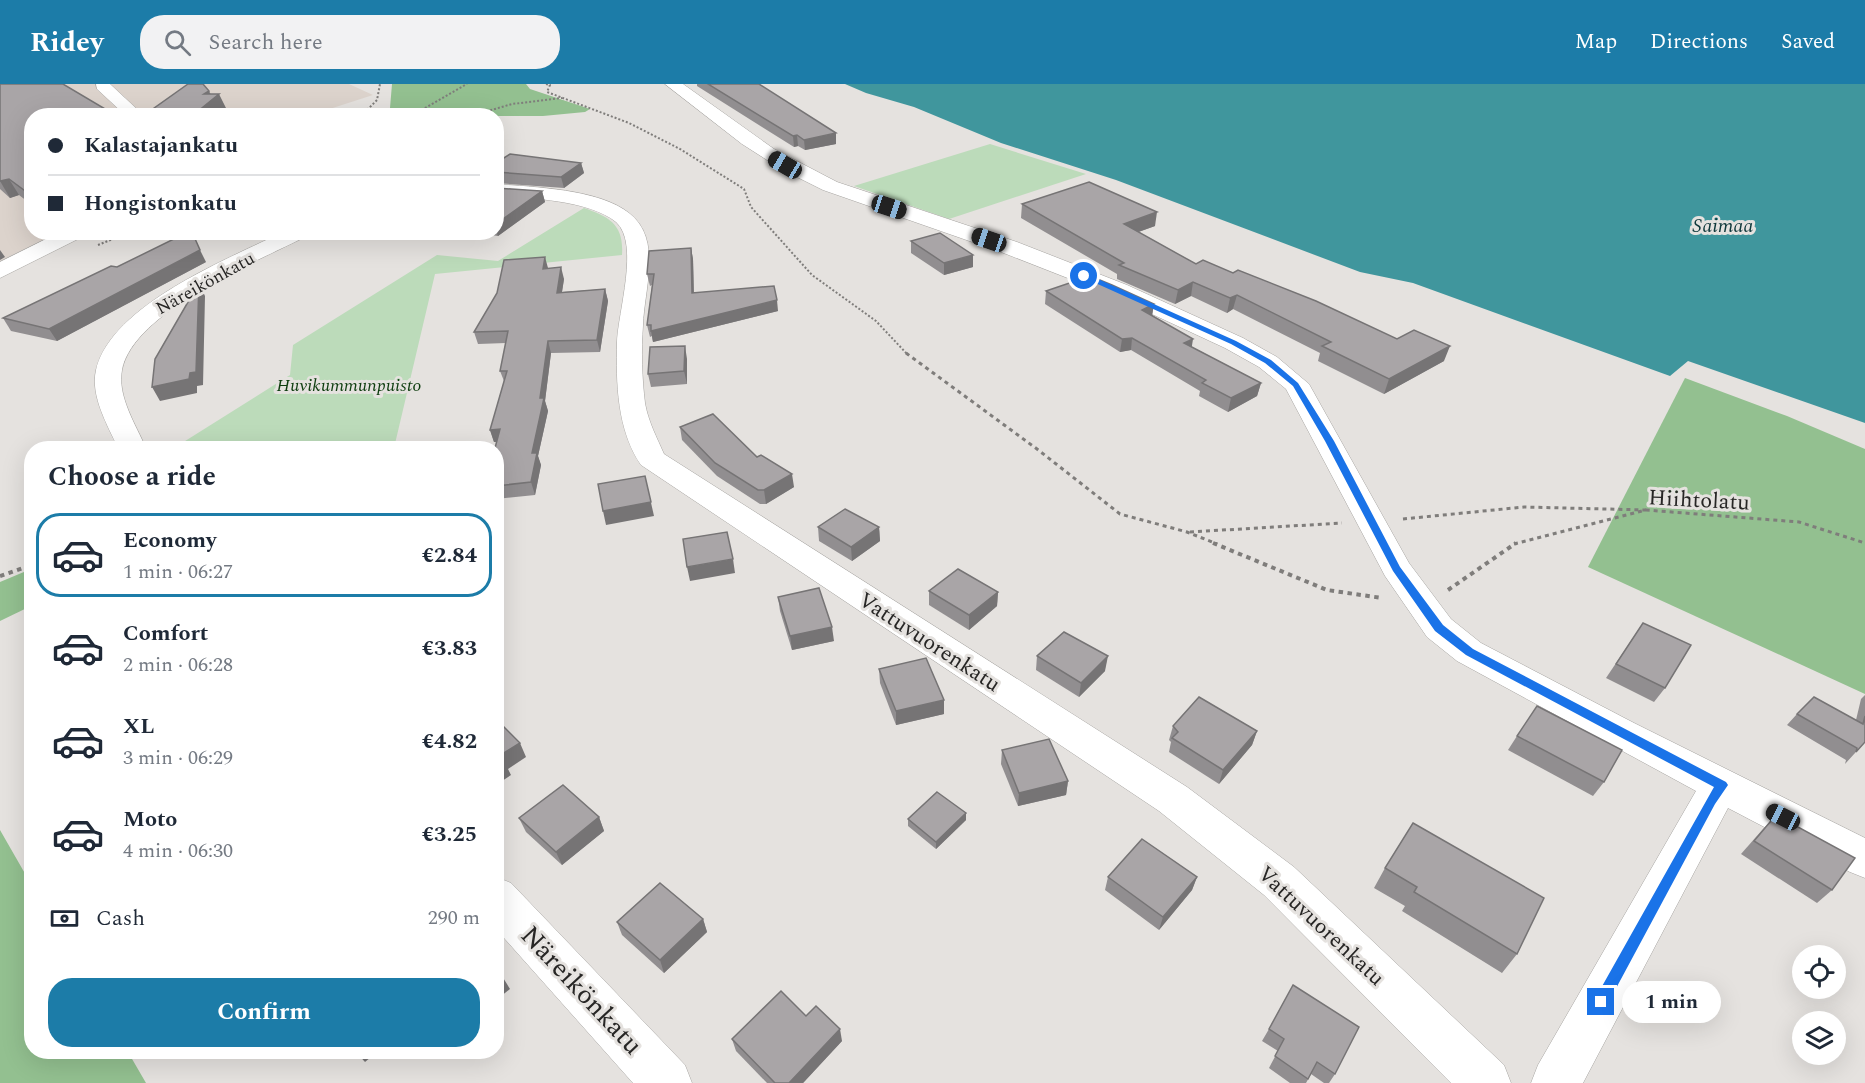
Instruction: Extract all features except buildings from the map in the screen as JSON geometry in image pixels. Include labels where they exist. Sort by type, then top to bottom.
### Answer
[{"type":"street","points":[[673,84],[748,141],[797,172],[830,186],[913,210],[1067,268],[1234,343],[1268,362],[1296,384],[1396,568],[1439,628],[1469,652],[1865,859]]},
{"type":"street","points":[[103,86],[128,108]]},
{"type":"street","name":"Vattuvuorenkatu","points":[[504,191],[575,199],[601,206],[620,215],[631,225],[638,244],[630,333],[633,406],[651,459],[1173,799],[1279,881],[1486,1083]]},
{"type":"street","points":[[0,271],[61,240]]},
{"type":"street","name":"Näreikönkatu","points":[[129,441],[111,397],[109,371],[116,349],[128,333],[176,296],[284,240]]},
{"type":"street","points":[[1556,1083],[1705,811],[1722,785]]},
{"type":"street","name":"Näreikönkatu","points":[[504,906],[667,1083]]},
{"type":"path","points":[[369,108],[377,100],[380,84]]},
{"type":"path","points":[[426,108],[467,84]]},
{"type":"path","points":[[549,84],[547,92],[680,149],[744,189],[751,207],[812,275],[876,321],[910,357],[1037,449],[1120,514],[1187,532],[1327,590],[1386,599]]},
{"type":"path","points":[[498,108],[512,104],[563,98]]},
{"type":"path","points":[[1187,532],[1370,522],[1524,507],[1646,510]]},
{"type":"path","name":"Hiihtolatu","points":[[1440,596],[1517,542],[1646,510],[1799,522],[1865,543]]},
{"type":"path","points":[[0,576],[24,568]]},
{"type":"shaded area","points":[[42,84],[349,84],[373,95],[333,108],[24,108],[24,240],[44,240],[0,261],[0,94]]},
{"type":"green space","points":[[392,84],[526,84],[530,89],[590,109],[585,112],[543,116],[504,116],[504,108],[390,108]]},
{"type":"green space","points":[[990,144],[1086,174],[949,219],[854,186]]},
{"type":"green space","name":"Huvikummunpuisto","points":[[584,208],[608,219],[618,229],[621,236],[622,255],[435,274],[396,441],[185,441],[290,375],[293,345],[437,255],[498,261]]},
{"type":"green space","points":[[1685,378],[1787,416],[1865,449],[1865,694],[1588,567]]},
{"type":"green space","points":[[24,572],[24,609],[0,621],[0,582]]},
{"type":"green space","points":[[0,830],[24,872],[24,1059],[132,1059],[146,1083],[0,1083]]},
{"type":"water","name":"Saimaa","points":[[845,84],[1865,84],[1865,423],[1688,361],[1670,376],[1413,283],[1360,272],[1116,180],[1001,143],[914,107],[866,93]]},
{"type":"route","points":[[1084,276],[1234,343],[1268,362],[1296,384],[1330,441],[1370,522],[1396,568],[1439,628],[1469,652],[1621,734],[1722,785],[1711,801],[1601,1002]]}]
